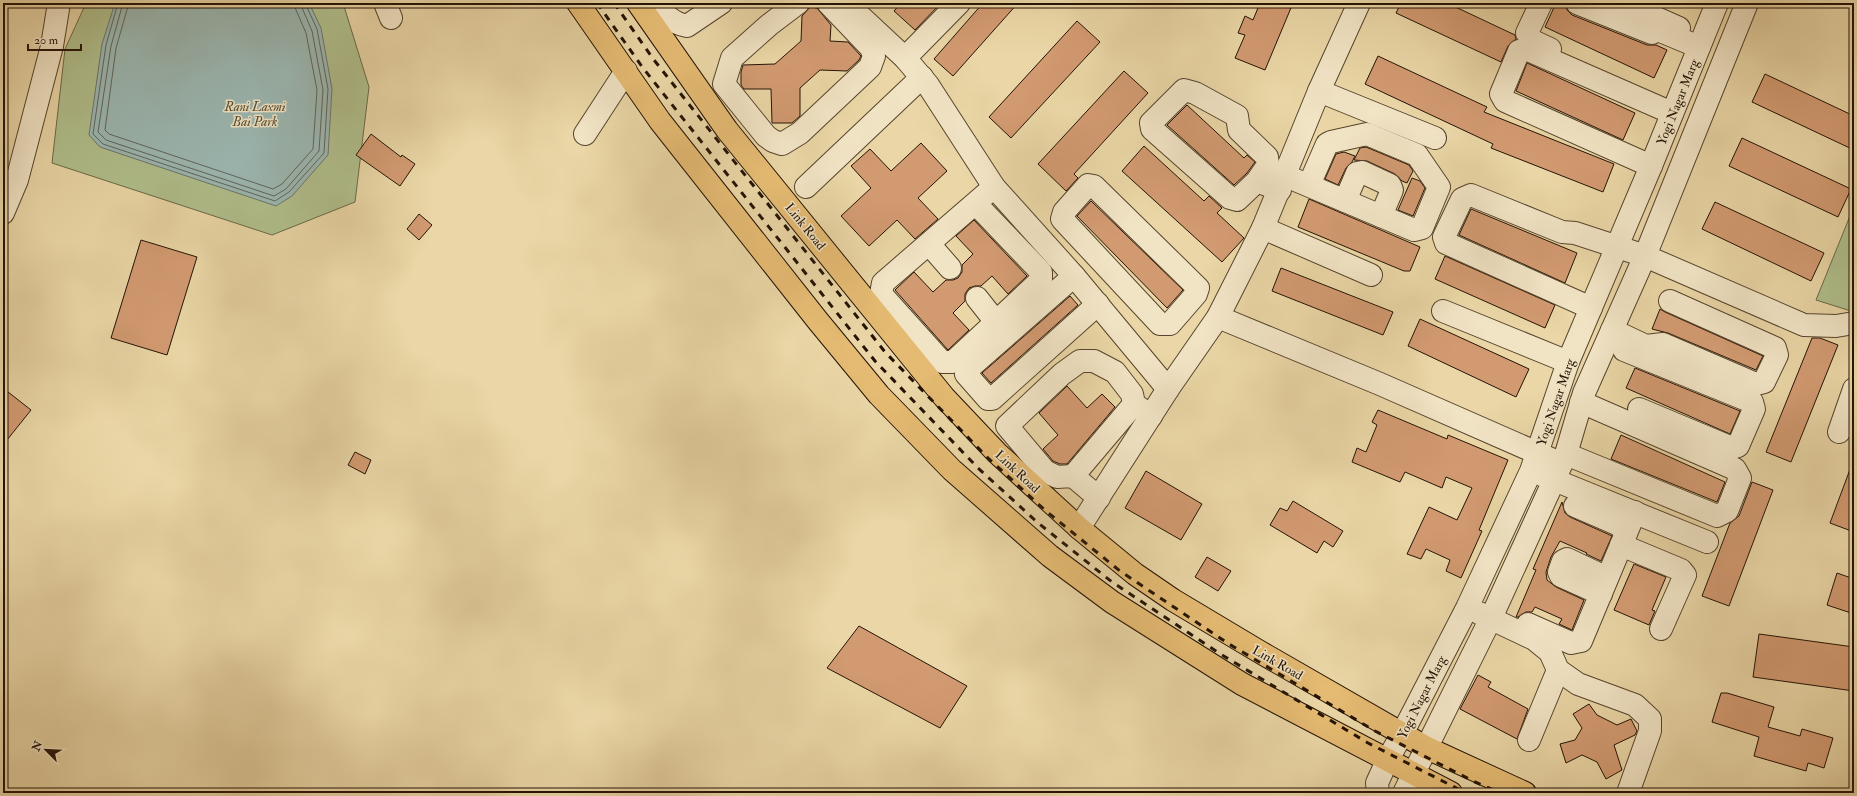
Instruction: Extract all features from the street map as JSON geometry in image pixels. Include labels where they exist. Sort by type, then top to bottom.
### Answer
[{"type":"main road","points":[[578,3],[660,120],[828,333],[879,394],[952,470],[1050,556],[1112,602],[1242,684],[1387,760],[1409,784],[1451,793]]},
{"type":"main road","name":"Link Road","points":[[638,3],[705,99],[747,155],[944,398],[989,444],[1080,528],[1135,574],[1173,600],[1260,652],[1427,748],[1525,793]]},
{"type":"street","points":[[3,213],[10,181],[52,46],[59,3]]},
{"type":"street","points":[[705,99],[724,84],[732,58],[798,3]]},
{"type":"street","points":[[724,84],[766,136],[773,141],[782,144],[800,133],[870,67],[874,56],[871,48],[828,3]]},
{"type":"street","points":[[846,3],[905,58],[922,77],[994,187],[1100,312],[1168,389]]},
{"type":"street","points":[[905,58],[959,3]]},
{"type":"street","points":[[1007,426],[1044,471],[1057,477],[1073,476],[1143,410],[1168,389],[1218,317],[1263,228],[1283,183],[1319,91],[1359,3]]},
{"type":"street","points":[[1541,3],[1527,33],[1533,41],[1674,109]]},
{"type":"street","points":[[1577,3],[1652,33],[1658,30],[1701,43]]},
{"type":"street","points":[[1623,3],[1701,43]]},
{"type":"street","name":"Yogi Nagar Marg","points":[[1378,793],[1377,783],[1387,760],[1402,734],[1469,603],[1535,462],[1568,362],[1651,166],[1717,3]]},
{"type":"street","name":"Yogi Nagar Marg","points":[[1409,784],[1493,614],[1561,466],[1580,402],[1645,256],[1747,3]]},
{"type":"street","points":[[667,6],[677,24],[687,26],[707,7]]},
{"type":"street","points":[[1651,166],[1505,101],[1501,94],[1519,51],[1526,49],[1674,109]]},
{"type":"street","points":[[586,134],[626,71]]},
{"type":"street","points":[[806,186],[922,77]]},
{"type":"street","points":[[1257,181],[1268,165],[1267,157],[1239,130],[1238,116],[1195,93],[1184,90],[1151,123],[1152,129],[1230,198],[1237,200],[1257,181],[1310,185],[1414,230],[1422,228],[1440,187],[1417,155],[1367,134],[1327,144],[1310,185]]},
{"type":"street","points":[[1319,91],[1436,138]]},
{"type":"street","points":[[747,155],[766,136]]},
{"type":"street","points":[[1345,201],[1357,173],[1362,172],[1390,185],[1392,190],[1381,216]]},
{"type":"street","points":[[1088,185],[1094,186],[1198,288],[1196,294],[1170,324],[1160,324],[1136,299],[1062,219],[1064,212],[1088,185]]},
{"type":"street","points":[[976,204],[1041,272],[1041,280],[953,362],[942,362],[881,294],[883,283],[994,187]]},
{"type":"street","points":[[1591,308],[1446,242],[1444,237],[1462,199],[1471,195],[1562,232],[1575,232],[1645,256],[1804,325],[1836,326],[1854,323]]},
{"type":"street","points":[[1263,228],[1371,275]]},
{"type":"street","points":[[1083,242],[1063,268],[968,369],[966,374],[988,399],[992,399],[1100,312],[1136,299]]},
{"type":"street","points":[[929,244],[950,268]]},
{"type":"street","points":[[1034,265],[1063,268]]},
{"type":"street","points":[[1704,316],[1717,288]]},
{"type":"street","points":[[977,298],[996,322]]},
{"type":"street","points":[[1610,336],[1646,346],[1663,344],[1756,384],[1764,382],[1777,355],[1775,348],[1670,301]]},
{"type":"street","points":[[1443,311],[1568,362]]},
{"type":"street","points":[[1218,317],[1380,384],[1535,462],[1561,466],[1717,516],[1727,511],[1740,478],[1735,470],[1580,402]]},
{"type":"street","points":[[1610,336],[1752,402],[1754,409],[1738,446],[1732,448],[1639,409]]},
{"type":"street","points":[[989,444],[1062,374],[1080,361],[1094,361],[1115,372],[1143,410]]},
{"type":"street","points":[[1839,432],[1854,389]]},
{"type":"street","points":[[1080,528],[1099,498],[1143,410]]},
{"type":"street","points":[[1561,466],[1635,512],[1707,542]]},
{"type":"street","points":[[1073,476],[1099,498]]},
{"type":"street","points":[[1576,506],[1619,525],[1624,539],[1681,570],[1684,575],[1662,629]]},
{"type":"street","points":[[1469,603],[1493,614],[1571,643],[1581,641],[1635,512]]},
{"type":"street","points":[[1493,614],[1534,639],[1550,652],[1558,670],[1578,684],[1635,706],[1650,720],[1650,731],[1628,793]]},
{"type":"street","points":[[1529,740],[1558,670]]},
{"type":"green space","name":"Rani Laxmi Bai Park","points":[[86,3],[343,3],[369,87],[355,202],[272,235],[52,163],[65,49]]},
{"type":"green space","points":[[1854,206],[1854,312],[1816,300]]},
{"type":"water","name":"Rani Laxmi Bai Park","points":[[115,3],[309,3],[321,28],[332,89],[328,155],[292,196],[276,206],[100,147],[89,135],[102,44]]},
{"type":"building","points":[[901,3],[941,3],[915,30],[894,11]]},
{"type":"building","points":[[983,3],[1018,3],[953,76],[934,59]]},
{"type":"building","points":[[1260,3],[1293,3],[1265,70],[1235,58],[1245,35],[1238,33],[1245,16],[1253,20]]},
{"type":"building","points":[[1401,3],[1447,3],[1515,35],[1516,39],[1508,46],[1501,62],[1396,13]]},
{"type":"building","points":[[1556,3],[1565,3],[1567,10],[1572,15],[1647,45],[1656,45],[1667,50],[1654,78],[1545,27]]},
{"type":"building","points":[[810,7],[817,8],[831,25],[830,41],[848,42],[861,56],[859,60],[847,71],[820,70],[800,88],[800,116],[792,123],[772,123],[771,89],[744,89],[741,85],[741,72],[743,65],[775,64],[801,41],[802,16]]},
{"type":"building","points":[[1077,21],[1100,42],[1011,138],[989,117]]},
{"type":"building","points":[[1378,56],[1487,107],[1484,112],[1614,164],[1603,192],[1491,148],[1493,144],[1365,84]]},
{"type":"building","points":[[1527,63],[1635,113],[1623,140],[1516,91]]},
{"type":"building","points":[[1124,71],[1148,93],[1074,174],[1078,178],[1066,191],[1038,164]]},
{"type":"building","points":[[1765,74],[1854,116],[1854,150],[1752,102]]},
{"type":"building","points":[[1187,105],[1244,158],[1247,155],[1255,162],[1247,173],[1234,185],[1167,125]]},
{"type":"building","points":[[371,134],[401,157],[402,155],[415,164],[400,186],[356,155]]},
{"type":"building","points":[[1742,138],[1851,189],[1838,217],[1729,166]]},
{"type":"building","points":[[921,143],[947,171],[918,198],[938,219],[915,239],[897,220],[869,246],[841,216],[871,188],[851,166],[870,149],[891,171]]},
{"type":"building","points":[[1144,146],[1204,201],[1209,196],[1222,208],[1217,213],[1244,238],[1222,262],[1122,171]]},
{"type":"building","points":[[1366,147],[1409,165],[1413,171],[1407,183],[1402,181],[1395,174],[1367,161],[1354,160],[1360,148]]},
{"type":"building","points":[[1344,152],[1355,156],[1346,168],[1338,185],[1325,179],[1336,154]]},
{"type":"building","points":[[1412,178],[1420,181],[1425,188],[1413,216],[1398,210]]},
{"type":"building","points":[[1309,199],[1420,247],[1410,271],[1404,271],[1298,227]]},
{"type":"building","points":[[1091,201],[1183,290],[1167,308],[1077,216]]},
{"type":"building","points":[[1715,202],[1824,253],[1811,281],[1702,229]]},
{"type":"building","points":[[1471,209],[1577,253],[1565,283],[1459,235]]},
{"type":"building","points":[[419,214],[432,225],[419,240],[407,229]]},
{"type":"building","points":[[974,220],[1027,276],[1008,294],[992,276],[981,286],[969,288],[965,294],[965,301],[953,313],[969,330],[948,350],[895,290],[914,272],[933,292],[946,280],[958,278],[962,272],[962,265],[973,254],[956,236]]},
{"type":"building","points":[[141,240],[197,257],[167,355],[111,338]]},
{"type":"building","points":[[1445,256],[1555,305],[1545,328],[1435,279]]},
{"type":"building","points":[[1281,268],[1393,312],[1383,335],[1272,291]]},
{"type":"building","points":[[1070,296],[1078,305],[991,383],[982,373]]},
{"type":"building","points":[[1660,309],[1763,356],[1756,370],[1668,333],[1652,329]]},
{"type":"building","points":[[1420,319],[1529,369],[1516,397],[1408,346]]},
{"type":"building","points":[[1812,338],[1820,338],[1838,345],[1791,462],[1766,452]]},
{"type":"building","points":[[1635,368],[1740,411],[1730,434],[1626,388]]},
{"type":"building","points":[[1067,386],[1087,408],[1102,394],[1115,407],[1067,464],[1060,464],[1053,461],[1043,449],[1058,435],[1039,413]]},
{"type":"building","points":[[3,388],[31,410],[3,445]]},
{"type":"building","points":[[1378,410],[1447,439],[1448,435],[1508,460],[1479,530],[1482,531],[1461,578],[1446,571],[1450,560],[1426,549],[1421,559],[1407,554],[1429,507],[1457,520],[1472,488],[1446,477],[1442,488],[1405,472],[1400,482],[1352,462],[1357,448],[1366,452],[1377,425],[1372,422]]},
{"type":"building","points":[[1621,435],[1725,482],[1717,502],[1611,459]]},
{"type":"building","points":[[355,452],[371,460],[365,474],[348,465]]},
{"type":"building","points":[[1852,464],[1854,465],[1854,532],[1830,523]]},
{"type":"building","points":[[1146,471],[1202,504],[1181,540],[1125,508]]},
{"type":"building","points":[[1752,482],[1773,490],[1729,606],[1702,596],[1730,523],[1739,516]]},
{"type":"building","points":[[1293,501],[1343,531],[1333,547],[1324,541],[1317,553],[1270,525],[1280,508],[1287,511]]},
{"type":"building","points":[[1562,502],[1565,513],[1570,517],[1612,536],[1601,561],[1560,541],[1551,557],[1546,572],[1547,580],[1556,587],[1584,600],[1572,630],[1559,624],[1562,619],[1535,607],[1532,612],[1526,612],[1516,617],[1536,570],[1533,569]]},
{"type":"building","points":[[1207,557],[1231,571],[1218,591],[1195,577]]},
{"type":"building","points":[[1634,564],[1666,577],[1652,610],[1655,611],[1649,625],[1614,610]]},
{"type":"building","points":[[1837,573],[1854,579],[1854,614],[1827,605]]},
{"type":"building","points":[[859,626],[967,686],[940,728],[827,668]]},
{"type":"building","points":[[1759,634],[1854,647],[1854,691],[1753,677]]},
{"type":"building","points":[[1478,675],[1491,682],[1488,687],[1528,709],[1517,739],[1460,709]]},
{"type":"building","points":[[1721,693],[1727,693],[1774,707],[1768,727],[1800,736],[1802,729],[1833,738],[1824,768],[1808,763],[1806,771],[1754,756],[1759,737],[1712,722]]},
{"type":"building","points":[[1589,704],[1597,715],[1617,725],[1631,719],[1637,731],[1635,735],[1614,745],[1622,770],[1606,779],[1597,762],[1582,755],[1566,763],[1560,744],[1575,740],[1582,728],[1573,714]]},
{"type":"railway","points":[[597,3],[643,68],[875,361],[978,468],[1037,522],[1112,582],[1222,655],[1368,743],[1466,793]]},
{"type":"railway","points":[[614,3],[654,60],[885,352],[988,458],[1046,511],[1120,571],[1229,644],[1375,731],[1475,782],[1501,793]]}]
